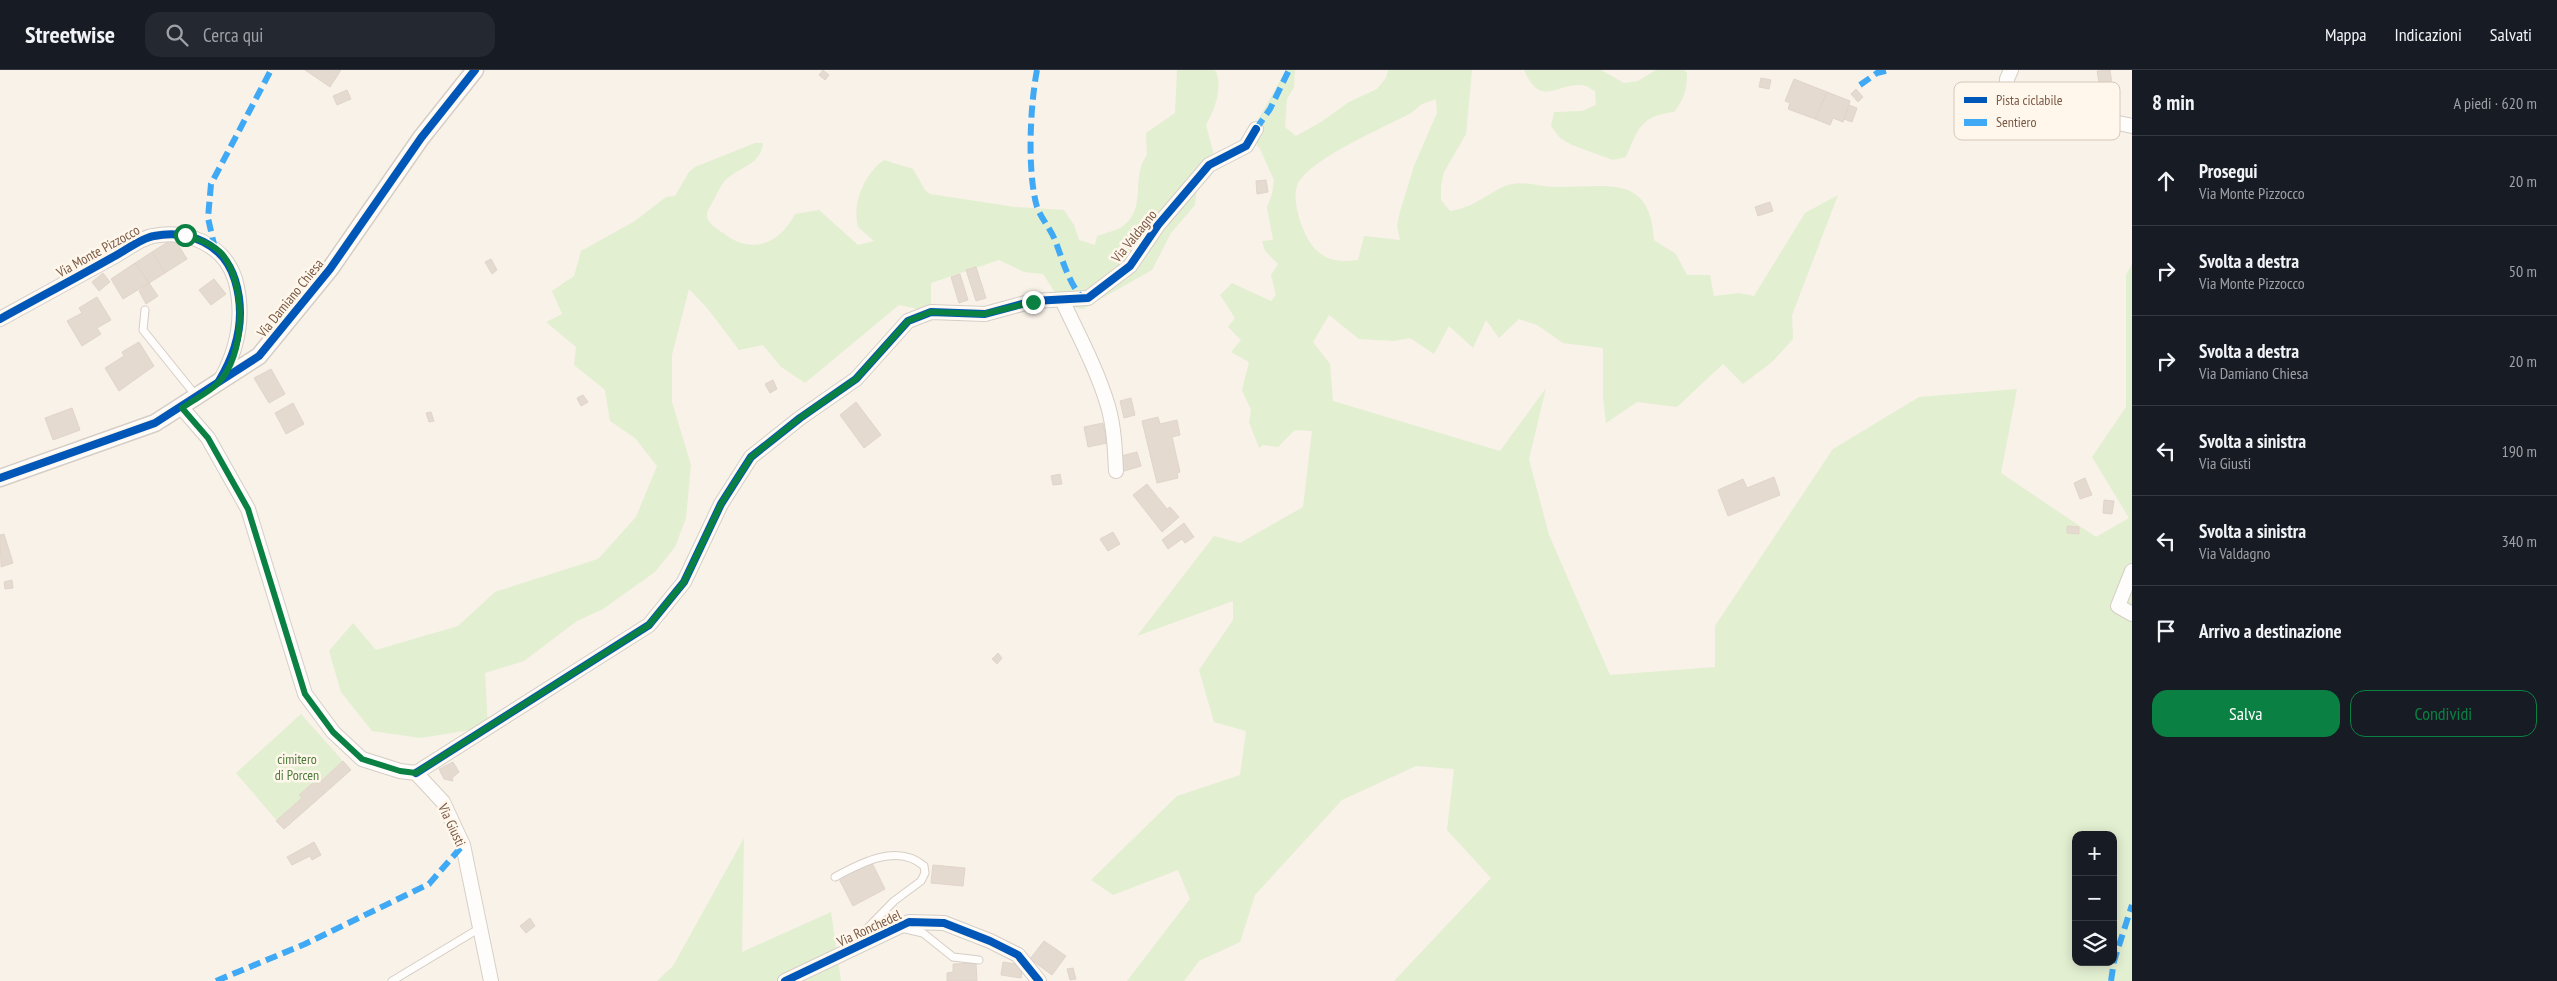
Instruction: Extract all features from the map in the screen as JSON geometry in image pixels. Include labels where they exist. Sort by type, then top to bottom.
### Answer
[{"type":"street","name":"Via Damiano Chiesa","points":[[0,478],[155,423],[182,408],[259,356],[330,268],[421,138],[474,70]]},
{"type":"street","points":[[2007,82],[2011,70]]},
{"type":"street","name":"Via Valdagno","points":[[416,773],[649,625],[684,582],[721,504],[751,457],[800,418],[856,379],[908,321],[931,312],[984,314],[1033,302],[1088,298],[1130,266],[1158,225],[1196,178],[1209,165],[1246,146],[1256,129]]},
{"type":"street","name":"Via Monte Pizzocco","points":[[0,319],[152,236],[185,235],[201,240],[221,253],[231,268],[239,293],[240,328],[230,363],[218,384]]},
{"type":"street","points":[[1062,300],[1097,374],[1108,406],[1114,437],[1116,471]]},
{"type":"street","points":[[182,408],[208,438],[248,509],[305,694],[333,732],[362,759],[400,771],[416,773]]},
{"type":"street","points":[[2132,571],[2118,606],[2132,614]]},
{"type":"street","name":"Via Giusti","points":[[416,773],[443,802],[463,845],[490,981]]},
{"type":"street","name":"Via Ronchedel","points":[[785,981],[909,922],[944,923],[1018,955],[1039,981]]},
{"type":"lane","points":[[145,310],[143,330],[198,397]]},
{"type":"lane","points":[[835,877],[872,858],[882,856],[917,860],[924,866],[925,873],[921,881],[894,901],[843,953]]},
{"type":"lane","points":[[898,927],[923,933],[953,957],[979,960]]},
{"type":"lane","points":[[392,981],[480,928]]},
{"type":"green space","points":[[1177,70],[1215,70],[1219,84],[1217,99],[1206,125],[1214,155],[1198,177],[1195,205],[1171,233],[1152,270],[1083,309],[1063,305],[1043,274],[1024,272],[999,260],[931,283],[931,312],[899,305],[805,383],[781,367],[763,345],[739,350],[708,309],[689,289],[672,355],[672,402],[691,465],[686,518],[675,547],[655,572],[603,609],[577,621],[524,661],[485,673],[488,727],[421,738],[372,731],[341,692],[329,651],[353,623],[376,650],[458,626],[495,592],[598,559],[636,517],[657,466],[635,438],[610,421],[605,390],[574,365],[576,347],[546,322],[562,314],[552,291],[574,276],[581,251],[635,221],[666,197],[675,196],[689,172],[695,167],[755,143],[763,143],[759,155],[750,164],[723,183],[707,215],[710,222],[716,228],[733,240],[744,244],[754,245],[773,239],[781,233],[795,214],[819,210],[858,245],[874,241],[858,227],[858,199],[865,181],[884,160],[913,169],[925,190],[930,194],[1015,207],[1064,210],[1074,225],[1079,240],[1095,245],[1097,236],[1123,226],[1131,218],[1135,210],[1140,173],[1147,155],[1146,133],[1175,113]]},
{"type":"green space","points":[[1286,70],[1295,70],[1294,87],[1287,99],[1285,127],[1296,136],[1321,122],[1349,102],[1377,89],[1386,78],[1388,70],[1472,70],[1466,134],[1444,172],[1441,186],[1441,200],[1450,211],[1465,207],[1505,186],[1517,183],[1549,187],[1608,186],[1622,188],[1634,194],[1644,203],[1651,218],[1654,240],[1676,254],[1687,275],[1710,275],[1714,296],[1739,293],[1754,296],[1805,213],[1838,195],[1792,315],[1793,339],[1772,362],[1743,384],[1723,364],[1677,407],[1637,402],[1606,423],[1603,398],[1603,348],[1563,343],[1537,325],[1519,319],[1499,338],[1486,320],[1473,348],[1449,326],[1434,354],[1410,338],[1394,341],[1359,339],[1329,315],[1313,342],[1330,364],[1333,401],[1500,451],[1546,388],[1529,459],[1549,535],[1610,675],[1715,667],[1715,626],[1833,449],[1919,397],[2017,389],[2001,473],[2096,537],[2129,518],[2092,457],[2126,407],[2126,275],[2132,264],[2132,981],[1394,981],[1491,878],[1447,830],[1454,769],[1416,766],[1342,800],[1255,895],[1240,942],[1199,961],[1184,981],[1127,981],[1190,899],[1178,870],[1113,895],[1091,880],[1177,796],[1240,775],[1246,731],[1214,722],[1199,670],[1233,620],[1233,601],[1137,636],[1214,536],[1240,543],[1303,507],[1312,431],[1295,430],[1278,447],[1263,445],[1259,448],[1249,422],[1251,410],[1242,390],[1249,362],[1231,352],[1241,340],[1228,327],[1235,318],[1220,295],[1232,283],[1271,301],[1276,295],[1271,275],[1278,264],[1265,251],[1262,241],[1273,240],[1267,207],[1272,194],[1274,180],[1260,149],[1247,132],[1259,118]],"holes":[[[1436,99],[1437,113],[1414,166],[1400,212],[1397,226],[1400,240],[1364,236],[1358,260],[1343,261],[1330,259],[1319,252],[1309,241],[1300,222],[1296,207],[1297,186],[1303,176],[1315,165],[1331,155],[1411,113],[1422,104]]]},
{"type":"green space","points":[[1524,70],[1601,70],[1624,83],[1638,81],[1656,70],[1684,70],[1687,73],[1687,79],[1686,89],[1674,112],[1654,117],[1647,121],[1637,132],[1626,157],[1613,160],[1572,145],[1560,138],[1551,126],[1554,112],[1582,111],[1596,105],[1595,91],[1581,85],[1543,91],[1536,88],[1530,82]]},
{"type":"green space","name":"cimitero di Porcen","points":[[301,714],[351,770],[284,829],[236,773]]},
{"type":"green space","points":[[744,838],[742,952],[831,912],[841,981],[657,981],[673,966]]},
{"type":"building","points":[[305,70],[341,70],[330,87]]},
{"type":"building","points":[[823,70],[829,75],[825,80],[819,75]]},
{"type":"building","points":[[2110,70],[2112,82],[2099,82],[2097,71]]},
{"type":"building","points":[[1761,78],[1771,80],[1769,89],[1759,87]]},
{"type":"building","points":[[1794,79],[1827,92],[1815,119],[1788,109],[1790,103],[1785,101]]},
{"type":"building","points":[[1856,89],[1863,97],[1858,102],[1851,94]]},
{"type":"building","points":[[347,90],[351,99],[337,105],[333,96]]},
{"type":"building","points":[[1827,92],[1850,101],[1843,122],[1833,118],[1830,125],[1815,119]]},
{"type":"building","points":[[1849,105],[1857,108],[1852,122],[1844,119]]},
{"type":"building","points":[[1266,180],[1268,192],[1257,194],[1256,181]]},
{"type":"building","points":[[1770,202],[1773,211],[1758,216],[1755,207]]},
{"type":"building","points":[[174,238],[187,259],[165,273],[152,252]]},
{"type":"building","points":[[152,252],[165,273],[149,283],[135,263]]},
{"type":"building","points":[[491,259],[497,270],[492,274],[485,262]]},
{"type":"building","points":[[135,263],[149,283],[123,299],[111,279]]},
{"type":"building","points":[[976,267],[986,298],[976,301],[966,270]]},
{"type":"building","points":[[103,273],[110,282],[99,291],[92,282]]},
{"type":"building","points":[[960,274],[968,300],[959,303],[951,277]]},
{"type":"building","points":[[214,279],[226,294],[211,305],[199,290]]},
{"type":"building","points":[[149,283],[158,296],[146,304],[139,291]]},
{"type":"building","points":[[97,297],[111,320],[97,328],[101,334],[82,346],[67,321],[82,313],[79,308]]},
{"type":"building","points":[[139,342],[154,366],[119,391],[105,368],[124,356],[122,352]]},
{"type":"building","points":[[271,369],[285,394],[269,403],[254,378]]},
{"type":"building","points":[[773,380],[777,389],[770,393],[765,384]]},
{"type":"building","points":[[583,395],[588,402],[581,406],[577,398]]},
{"type":"building","points":[[1131,398],[1135,415],[1124,418],[1120,401]]},
{"type":"building","points":[[856,402],[881,435],[864,448],[840,415]]},
{"type":"building","points":[[293,403],[304,424],[286,434],[275,413]]},
{"type":"building","points":[[72,408],[80,430],[53,440],[45,418]]},
{"type":"building","points":[[431,412],[434,421],[429,422],[426,413]]},
{"type":"building","points":[[1158,417],[1160,424],[1177,420],[1180,435],[1172,437],[1180,472],[1177,473],[1178,478],[1157,483],[1142,421]]},
{"type":"building","points":[[1103,423],[1107,443],[1088,447],[1084,427]]},
{"type":"building","points":[[1137,452],[1141,466],[1121,472],[1117,457]]},
{"type":"building","points":[[1060,474],[1062,484],[1053,485],[1051,476]]},
{"type":"building","points":[[1774,477],[1780,495],[1728,516],[1718,490],[1743,479],[1747,488]]},
{"type":"building","points":[[2085,478],[2092,495],[2080,499],[2074,483]]},
{"type":"building","points":[[1147,484],[1167,509],[1170,507],[1179,517],[1162,532],[1133,495]]},
{"type":"building","points":[[2104,500],[2114,501],[2112,514],[2103,513]]},
{"type":"building","points":[[1184,523],[1194,537],[1185,543],[1182,539],[1168,549],[1162,540]]},
{"type":"building","points":[[2067,526],[2079,527],[2079,534],[2067,533]]},
{"type":"building","points":[[1113,532],[1120,544],[1108,551],[1100,539]]},
{"type":"building","points":[[4,534],[13,563],[1,567],[0,535]]},
{"type":"building","points":[[12,580],[13,588],[5,589],[4,582]]},
{"type":"building","points":[[998,653],[1002,658],[997,664],[992,659]]},
{"type":"building","points":[[343,761],[351,770],[284,829],[276,821],[302,798],[299,795],[315,781],[318,784]]},
{"type":"building","points":[[453,762],[459,772],[452,778],[453,781],[444,779],[439,769]]},
{"type":"building","points":[[314,842],[321,855],[312,860],[310,856],[292,865],[287,857]]},
{"type":"building","points":[[871,861],[885,889],[853,906],[838,877]]},
{"type":"building","points":[[933,865],[965,868],[963,886],[931,883]]},
{"type":"building","points":[[530,918],[535,926],[526,933],[520,926]]},
{"type":"building","points":[[1044,941],[1066,956],[1052,975],[1030,959]]},
{"type":"building","points":[[1003,962],[1023,965],[1021,978],[1001,975]]},
{"type":"building","points":[[976,963],[977,981],[947,981],[947,973],[953,972],[953,964]]},
{"type":"building","points":[[1073,968],[1076,979],[1070,980],[1067,969]]},
{"type":"marked path","points":[[215,249],[208,218],[211,184],[271,70]]},
{"type":"marked path","points":[[1037,70],[1031,139],[1034,193],[1037,207],[1051,231],[1069,278],[1082,298]]},
{"type":"marked path","points":[[1256,129],[1270,109],[1289,70]]},
{"type":"marked path","points":[[1860,85],[1877,73],[1890,70]]},
{"type":"marked path","points":[[216,981],[305,944],[429,884],[463,845]]},
{"type":"marked path","points":[[2111,981],[2114,961],[2132,905]]},
{"type":"cycle path","points":[[0,478],[155,423],[259,356],[330,269],[421,138],[475,70]]},
{"type":"cycle path","points":[[416,773],[649,625],[684,582],[721,504],[751,457],[800,418],[856,379],[908,321],[931,312],[985,314],[1033,301],[1088,298],[1130,266],[1158,225],[1209,165],[1246,146],[1256,129]]},
{"type":"cycle path","points":[[0,319],[144,239],[167,234],[192,237],[214,248],[223,257],[230,267],[238,293],[240,307],[238,332],[231,357],[219,381]]},
{"type":"cycle path","points":[[785,981],[909,922],[944,923],[990,941],[1018,955],[1039,981]]},
{"type":"route","points":[[185,235],[201,240],[221,253],[231,268],[239,293],[240,328],[230,363],[218,384],[182,408],[208,438],[248,509],[305,694],[333,732],[362,759],[400,771],[416,773],[649,625],[684,582],[721,504],[751,457],[800,418],[856,379],[908,321],[931,312],[984,314],[1033,302]]}]
